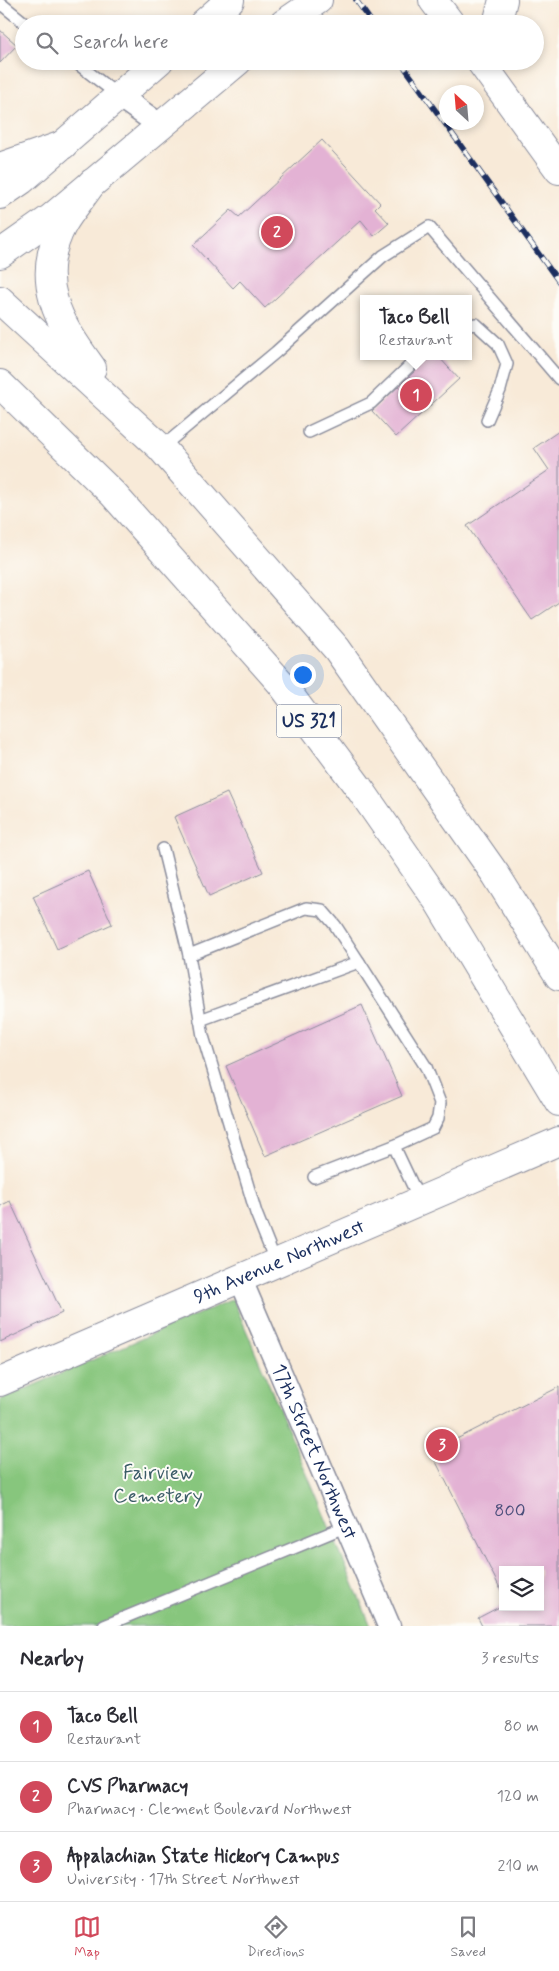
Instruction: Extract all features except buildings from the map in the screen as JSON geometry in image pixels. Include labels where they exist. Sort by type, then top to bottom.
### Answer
[{"type":"main road","points":[[213,15],[230,0]]},
{"type":"main road","points":[[296,15],[318,0]]},
{"type":"main road","points":[[433,0],[445,15]]},
{"type":"main road","points":[[499,15],[503,0]]},
{"type":"main road","points":[[0,195],[22,180],[149,70]]},
{"type":"main road","points":[[0,254],[50,218],[227,70]]},
{"type":"main road","points":[[491,70],[559,170]]},
{"type":"main road","points":[[0,167],[63,145]]},
{"type":"main road","points":[[92,183],[63,224],[50,260],[51,298],[68,336],[133,423]]},
{"type":"main road","name":"US 321","points":[[0,300],[161,448],[337,649],[496,875],[559,976]]},
{"type":"main road","name":"US 321","points":[[0,384],[112,494],[280,682],[362,792],[439,903],[559,1102]]},
{"type":"main road","name":"9th Avenue Northwest","points":[[0,1382],[559,1142]]},
{"type":"street","points":[[119,96],[161,126]]},
{"type":"street","name":"17th Street Northwest","points":[[240,1278],[389,1626]]},
{"type":"lane","points":[[0,3],[15,15]]},
{"type":"lane","points":[[86,70],[119,96]]},
{"type":"lane","points":[[161,448],[276,352],[383,256],[429,226],[559,379]]},
{"type":"lane","points":[[472,324],[476,324],[498,344],[507,364],[500,390],[487,420]]},
{"type":"lane","points":[[309,432],[372,403],[416,360]]},
{"type":"lane","points":[[163,850],[189,956],[200,1020],[256,1213],[276,1263]]},
{"type":"lane","points":[[189,956],[306,908],[322,910],[335,925],[426,1067],[440,1103],[438,1118],[433,1128],[394,1146],[314,1177]]},
{"type":"lane","points":[[200,1020],[358,962]]},
{"type":"lane","points":[[394,1146],[420,1201]]},
{"type":"lane","points":[[104,1626],[347,1526]]},
{"type":"green space","name":"Fairview Cemetery","points":[[233,1299],[371,1626],[0,1626],[0,1400]]},
{"type":"railway","points":[[356,0],[367,15]]},
{"type":"railway","points":[[406,70],[559,282]]},
{"type":"place","name":"CVS Pharmacy","points":[[277,232]]},
{"type":"place","name":"Taco Bell","points":[[416,395]]},
{"type":"place","name":"Appalachian State Hickory Campus","points":[[442,1445]]}]
